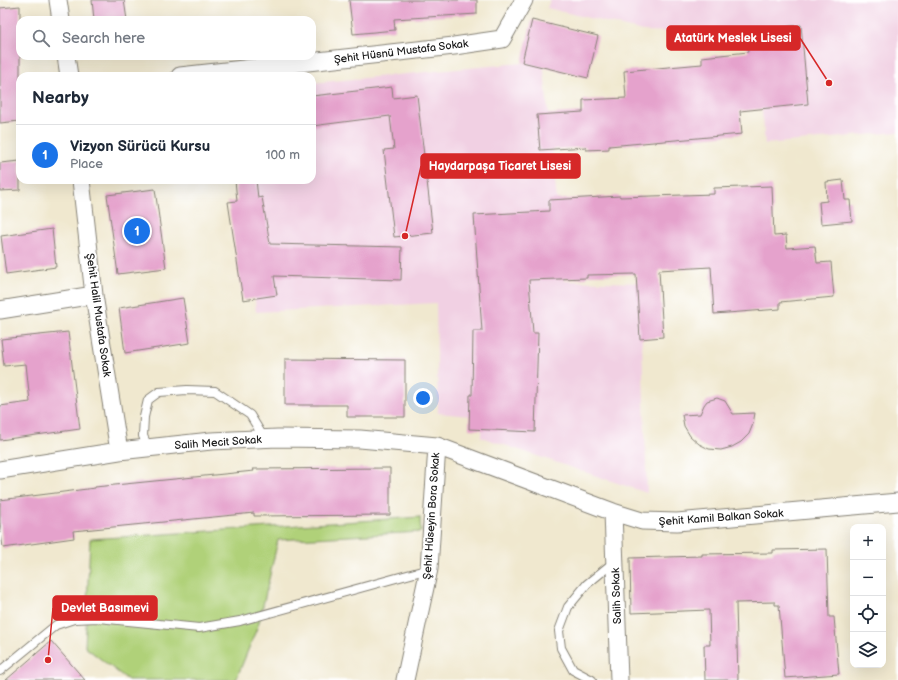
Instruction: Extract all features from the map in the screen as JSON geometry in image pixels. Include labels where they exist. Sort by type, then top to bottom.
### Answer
[{"type":"street","points":[[58,0],[60,16]]},
{"type":"street","name":"Şehit Hüsnü Mustafa Sokak","points":[[217,72],[454,46],[502,39],[524,0]]},
{"type":"street","points":[[67,60],[68,72]]},
{"type":"street","name":"Şehit Halil Mustafa Sokak","points":[[81,184],[94,296],[119,450]]},
{"type":"street","points":[[0,310],[94,296]]},
{"type":"street","name":"Salih Mecit Sokak","points":[[0,470],[119,450],[211,441],[264,438],[360,439],[437,446]]},
{"type":"street","name":"Şehit Kamil Balkan Sokak","points":[[437,446],[613,512],[642,521],[677,522],[898,502]]},
{"type":"street","name":"Şehit Hüseyin Bora Sokak","points":[[405,680],[429,569],[437,446]]},
{"type":"street","name":"Salih Sokak","points":[[613,512],[619,680]]},
{"type":"lane","points":[[148,447],[143,436],[144,417],[148,400],[159,392],[187,390],[215,391],[250,415],[264,438]]},
{"type":"lane","points":[[592,680],[573,670],[561,648],[560,631],[568,607],[587,584],[615,561]]},
{"type":"lane","points":[[0,671],[56,625],[74,619],[98,618],[199,628],[240,622],[429,569]]},
{"type":"shaded area","points":[[550,0],[898,0],[898,132],[765,144],[755,35],[643,31],[547,8]]},
{"type":"shaded area","points":[[543,61],[565,281],[640,283],[647,493],[481,437],[482,417],[438,413],[436,303],[256,312],[245,184],[316,184],[316,83]]},
{"type":"green space","points":[[420,517],[421,532],[278,540],[259,623],[236,680],[128,680],[85,647],[90,539]]},
{"type":"building","points":[[92,0],[124,0],[126,16],[94,16]]},
{"type":"building","points":[[349,0],[477,0],[477,14],[394,19],[395,30],[353,34]]},
{"type":"building","points":[[20,6],[20,16],[16,16],[16,60],[20,60],[20,72],[16,72],[16,121],[0,123],[0,8]]},
{"type":"building","points":[[532,20],[598,36],[588,78],[522,62]]},
{"type":"building","points":[[801,25],[808,104],[740,111],[742,134],[609,146],[609,149],[586,150],[586,147],[540,150],[537,115],[583,112],[583,100],[626,98],[624,71],[702,64],[702,57],[748,52],[746,31]]},
{"type":"building","points":[[392,87],[393,98],[417,95],[433,233],[394,237],[384,150],[394,149],[390,116],[316,125],[316,96]]},
{"type":"building","points":[[16,161],[16,184],[20,184],[20,190],[0,191],[0,163]]},
{"type":"building","points":[[843,180],[845,200],[850,200],[852,221],[821,224],[819,202],[827,201],[826,182]]},
{"type":"building","points":[[235,184],[256,184],[258,198],[262,197],[270,244],[402,247],[401,280],[274,276],[277,295],[243,300],[228,202],[237,201]]},
{"type":"building","points":[[772,186],[774,236],[786,235],[787,248],[815,246],[817,263],[831,262],[834,297],[780,302],[780,309],[714,314],[711,267],[659,270],[663,337],[640,339],[636,274],[587,275],[587,278],[529,280],[533,333],[538,333],[535,432],[469,429],[470,395],[472,395],[473,331],[482,331],[474,215],[549,211],[549,200],[620,196],[714,194],[714,188]]},
{"type":"building","points":[[155,189],[166,268],[118,274],[107,195]]},
{"type":"building","points":[[52,229],[56,267],[6,274],[1,236]]},
{"type":"building","points":[[183,298],[190,343],[125,353],[119,308]]},
{"type":"building","points":[[68,332],[80,429],[0,440],[0,406],[30,402],[26,364],[4,366],[1,339]]},
{"type":"building","points":[[285,359],[405,360],[405,417],[347,417],[347,405],[285,405]]},
{"type":"building","points":[[717,398],[725,401],[733,414],[755,413],[749,434],[741,442],[732,447],[721,450],[709,449],[699,444],[690,436],[684,426],[682,415],[700,414],[707,401]]},
{"type":"building","points":[[390,468],[390,515],[254,516],[254,513],[73,531],[74,538],[3,548],[0,522],[0,500],[95,487],[254,471],[253,469]]},
{"type":"building","points":[[827,549],[829,617],[834,617],[839,674],[785,678],[779,605],[775,605],[775,602],[736,603],[738,680],[705,680],[704,645],[710,645],[709,610],[631,613],[630,558],[702,556],[702,554],[773,553],[773,550]]},
{"type":"building","points":[[51,641],[85,680],[6,680]]},
{"type":"place","name":"Atatürk Meslek Lisesi","points":[[829,83]]},
{"type":"place","name":"Vizyon Sürücü Kursu","points":[[137,231]]},
{"type":"place","name":"Haydarpaşa Ticaret Lisesi","points":[[405,236]]},
{"type":"place","name":"Devlet Basımevi","points":[[48,660]]}]
